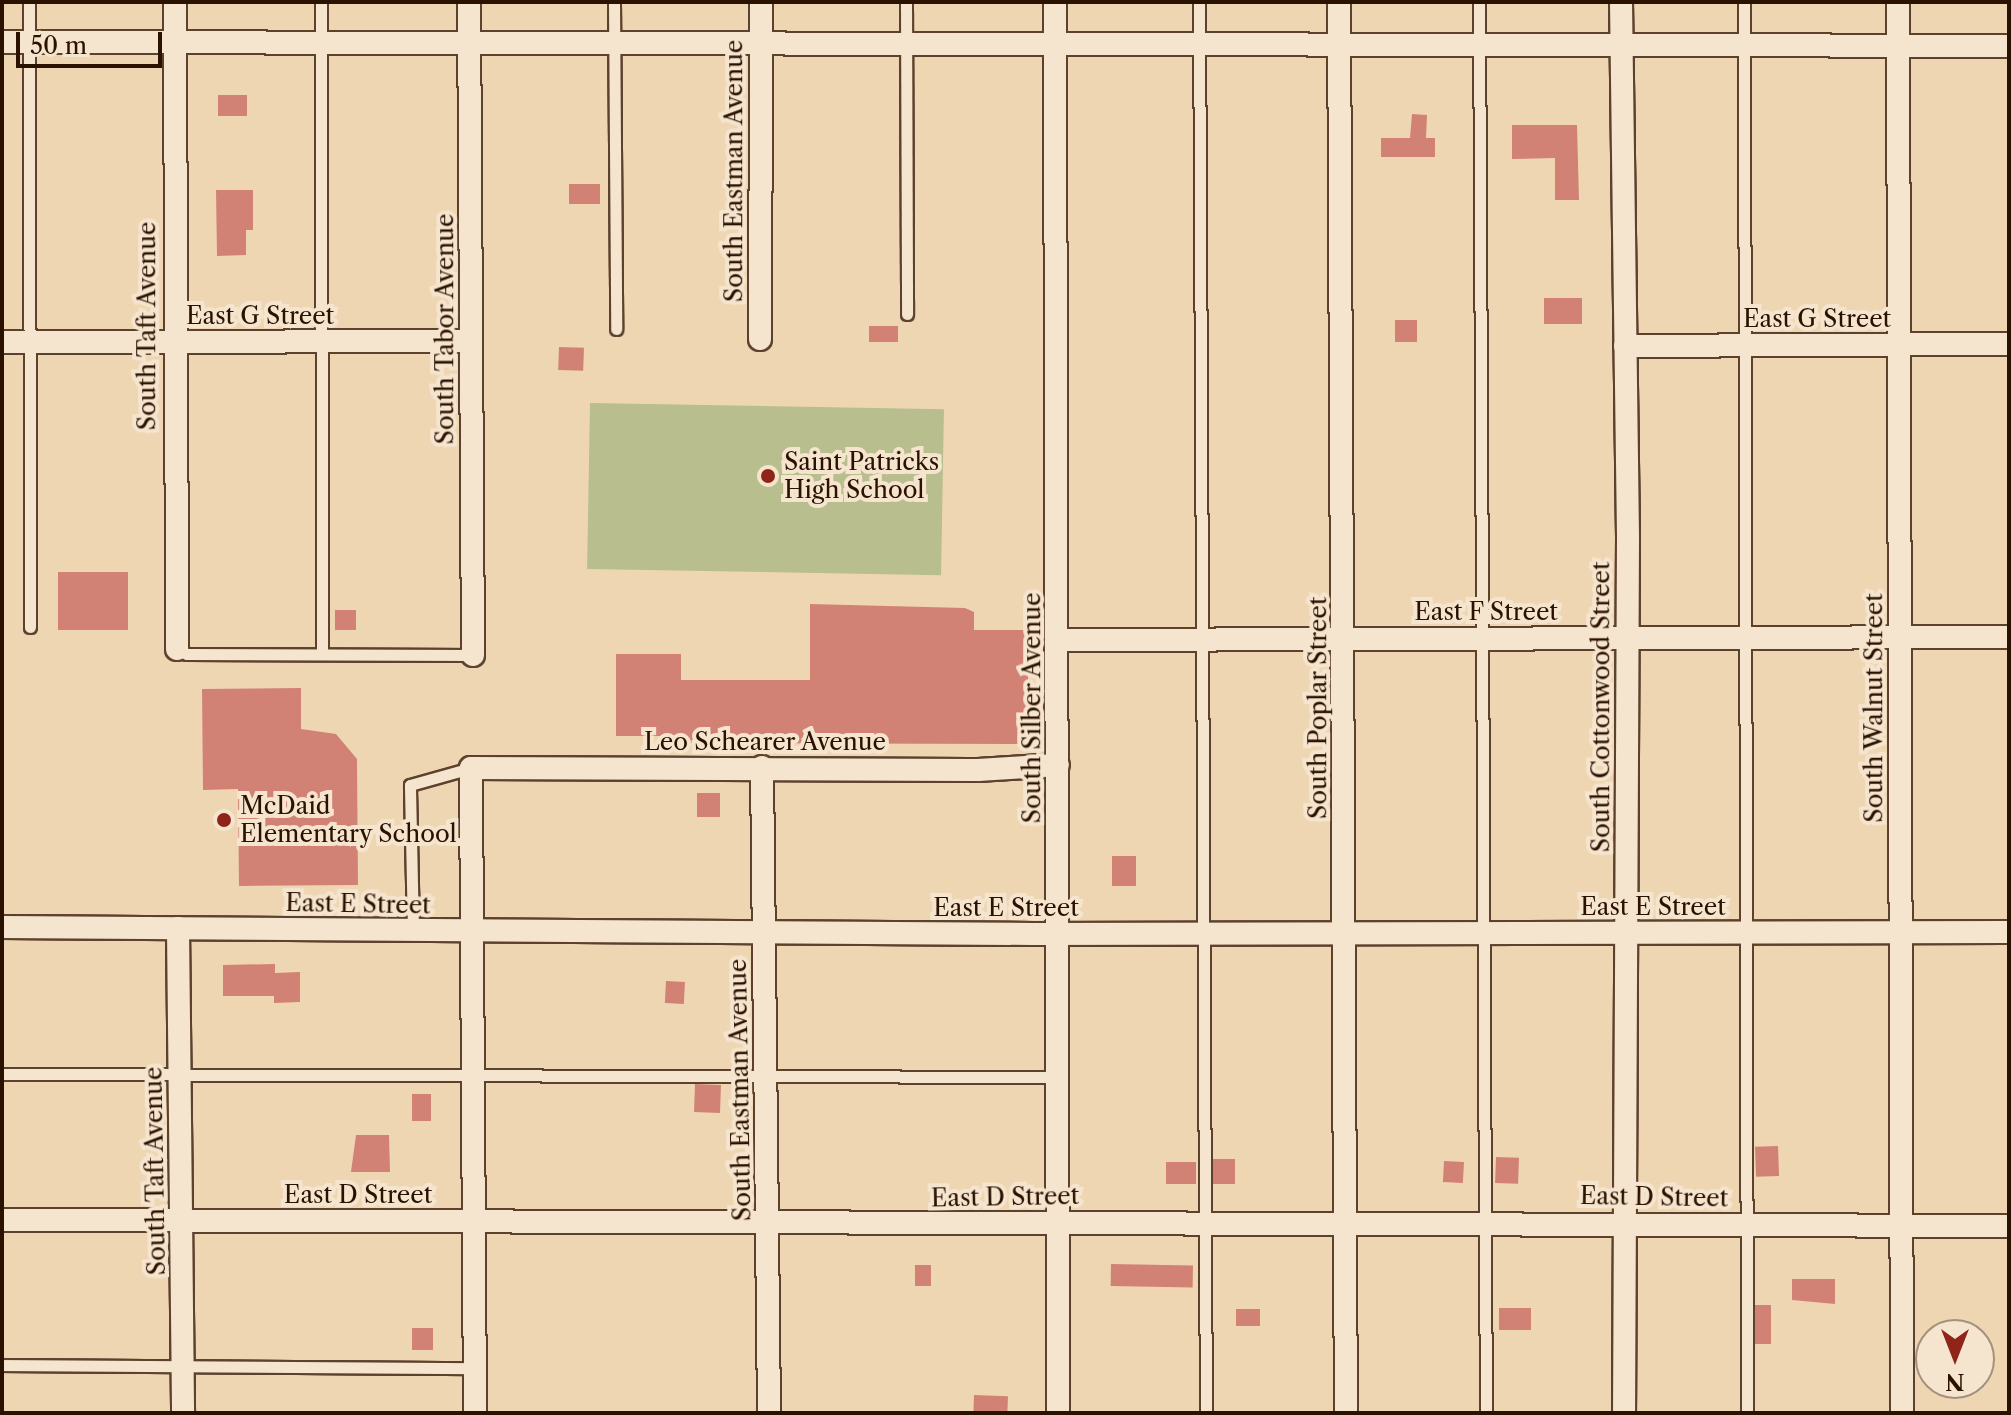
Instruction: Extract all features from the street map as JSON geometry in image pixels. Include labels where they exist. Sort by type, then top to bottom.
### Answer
[{"type":"street","name":"South Taft Avenue","points":[[175,2],[172,342],[177,649]]},
{"type":"street","name":"South Tabor Avenue","points":[[469,2],[473,655]]},
{"type":"street","name":"South Eastman Avenue","points":[[760,339],[761,2]]},
{"type":"street","name":"South Silber Avenue","points":[[1055,2],[1058,1413]]},
{"type":"street","name":"South Poplar Street","points":[[1339,2],[1346,1413]]},
{"type":"street","name":"South Cottonwood Street","points":[[1621,2],[1627,638],[1624,1413]]},
{"type":"street","name":"South Walnut Street","points":[[1898,2],[1902,1413]]},
{"type":"street","points":[[2,42],[2009,46]]},
{"type":"street","name":"East G Street","points":[[2,342],[471,341]]},
{"type":"street","name":"East G Street","points":[[1625,346],[2009,344]]},
{"type":"street","name":"East F Street","points":[[1058,640],[2009,637]]},
{"type":"street","name":"Leo Schearer Avenue","points":[[471,768],[978,770],[1058,765]]},
{"type":"street","name":"South Eastman Avenue","points":[[762,767],[769,1413]]},
{"type":"street","points":[[471,768],[475,1413]]},
{"type":"street","name":"East E Street","points":[[2,927],[1058,934],[2009,932]]},
{"type":"street","name":"South Taft Avenue","points":[[178,928],[183,1413]]},
{"type":"street","name":"East D Street","points":[[2,1220],[767,1224],[1345,1220],[2009,1226]]},
{"type":"lane","points":[[29,2],[30,627]]},
{"type":"lane","points":[[321,2],[324,341],[322,654]]},
{"type":"lane","points":[[614,2],[616,329]]},
{"type":"lane","points":[[906,2],[907,314]]},
{"type":"lane","points":[[1199,2],[1206,1413]]},
{"type":"lane","points":[[1479,2],[1486,1413]]},
{"type":"lane","points":[[1744,2],[1747,1413]]},
{"type":"lane","points":[[177,649],[187,654],[473,655]]},
{"type":"lane","points":[[413,931],[410,785],[471,768]]},
{"type":"lane","points":[[2,1074],[1058,1077]]},
{"type":"lane","points":[[2,1365],[475,1368]]},
{"type":"green space","points":[[590,403],[944,409],[941,575],[587,569]]},
{"type":"building","points":[[218,95],[247,95],[247,116],[218,116]]},
{"type":"building","points":[[1412,114],[1427,115],[1426,138],[1435,138],[1435,157],[1381,157],[1381,138],[1410,138]]},
{"type":"building","points":[[1512,125],[1577,125],[1579,200],[1555,200],[1555,158],[1512,159]]},
{"type":"building","points":[[569,184],[600,184],[600,204],[569,204]]},
{"type":"building","points":[[216,190],[253,190],[253,230],[246,230],[246,255],[217,256]]},
{"type":"building","points":[[1544,298],[1582,298],[1582,324],[1544,324]]},
{"type":"building","points":[[1395,320],[1417,320],[1417,342],[1395,342]]},
{"type":"building","points":[[869,326],[898,326],[898,342],[869,342]]},
{"type":"building","points":[[559,347],[584,348],[583,371],[558,370]]},
{"type":"building","points":[[58,572],[128,572],[128,630],[58,630]]},
{"type":"building","points":[[810,604],[965,608],[974,612],[974,630],[1028,630],[1028,744],[665,743],[665,736],[616,736],[616,654],[681,654],[681,680],[810,680]]},
{"type":"building","points":[[335,610],[356,610],[356,630],[335,630]]},
{"type":"building","points":[[301,688],[301,729],[336,734],[357,759],[358,885],[239,886],[238,789],[203,790],[202,689]]},
{"type":"building","points":[[697,793],[720,793],[720,817],[697,817]]},
{"type":"building","points":[[1112,856],[1136,856],[1136,886],[1112,886]]},
{"type":"building","points":[[275,964],[275,973],[300,972],[300,1002],[274,1003],[274,996],[223,996],[223,965]]},
{"type":"building","points":[[666,981],[685,982],[684,1004],[665,1003]]},
{"type":"building","points":[[695,1084],[721,1085],[720,1113],[694,1112]]},
{"type":"building","points":[[412,1094],[431,1094],[431,1121],[412,1121]]},
{"type":"building","points":[[356,1135],[389,1135],[390,1172],[351,1172]]},
{"type":"building","points":[[1778,1146],[1779,1176],[1756,1177],[1755,1147]]},
{"type":"building","points":[[1496,1157],[1519,1158],[1518,1184],[1495,1183]]},
{"type":"building","points":[[1213,1159],[1235,1159],[1235,1184],[1213,1184]]},
{"type":"building","points":[[1444,1161],[1464,1162],[1463,1183],[1443,1182]]},
{"type":"building","points":[[1166,1162],[1196,1162],[1196,1184],[1166,1184]]},
{"type":"building","points":[[1111,1264],[1193,1265],[1193,1287],[1111,1286]]},
{"type":"building","points":[[915,1265],[931,1265],[931,1286],[915,1286]]},
{"type":"building","points":[[1792,1279],[1835,1279],[1835,1304],[1792,1300]]},
{"type":"building","points":[[1755,1305],[1771,1305],[1771,1344],[1755,1344]]},
{"type":"building","points":[[1499,1308],[1531,1308],[1531,1330],[1499,1330]]},
{"type":"building","points":[[1236,1309],[1260,1309],[1260,1326],[1236,1326]]},
{"type":"building","points":[[412,1328],[433,1328],[433,1350],[412,1350]]},
{"type":"building","points":[[974,1395],[1008,1396],[1007,1413],[973,1413]]},
{"type":"place","name":"Saint Patricks High School","points":[[768,476]]},
{"type":"place","name":"McDaid Elementary School","points":[[224,820]]}]
